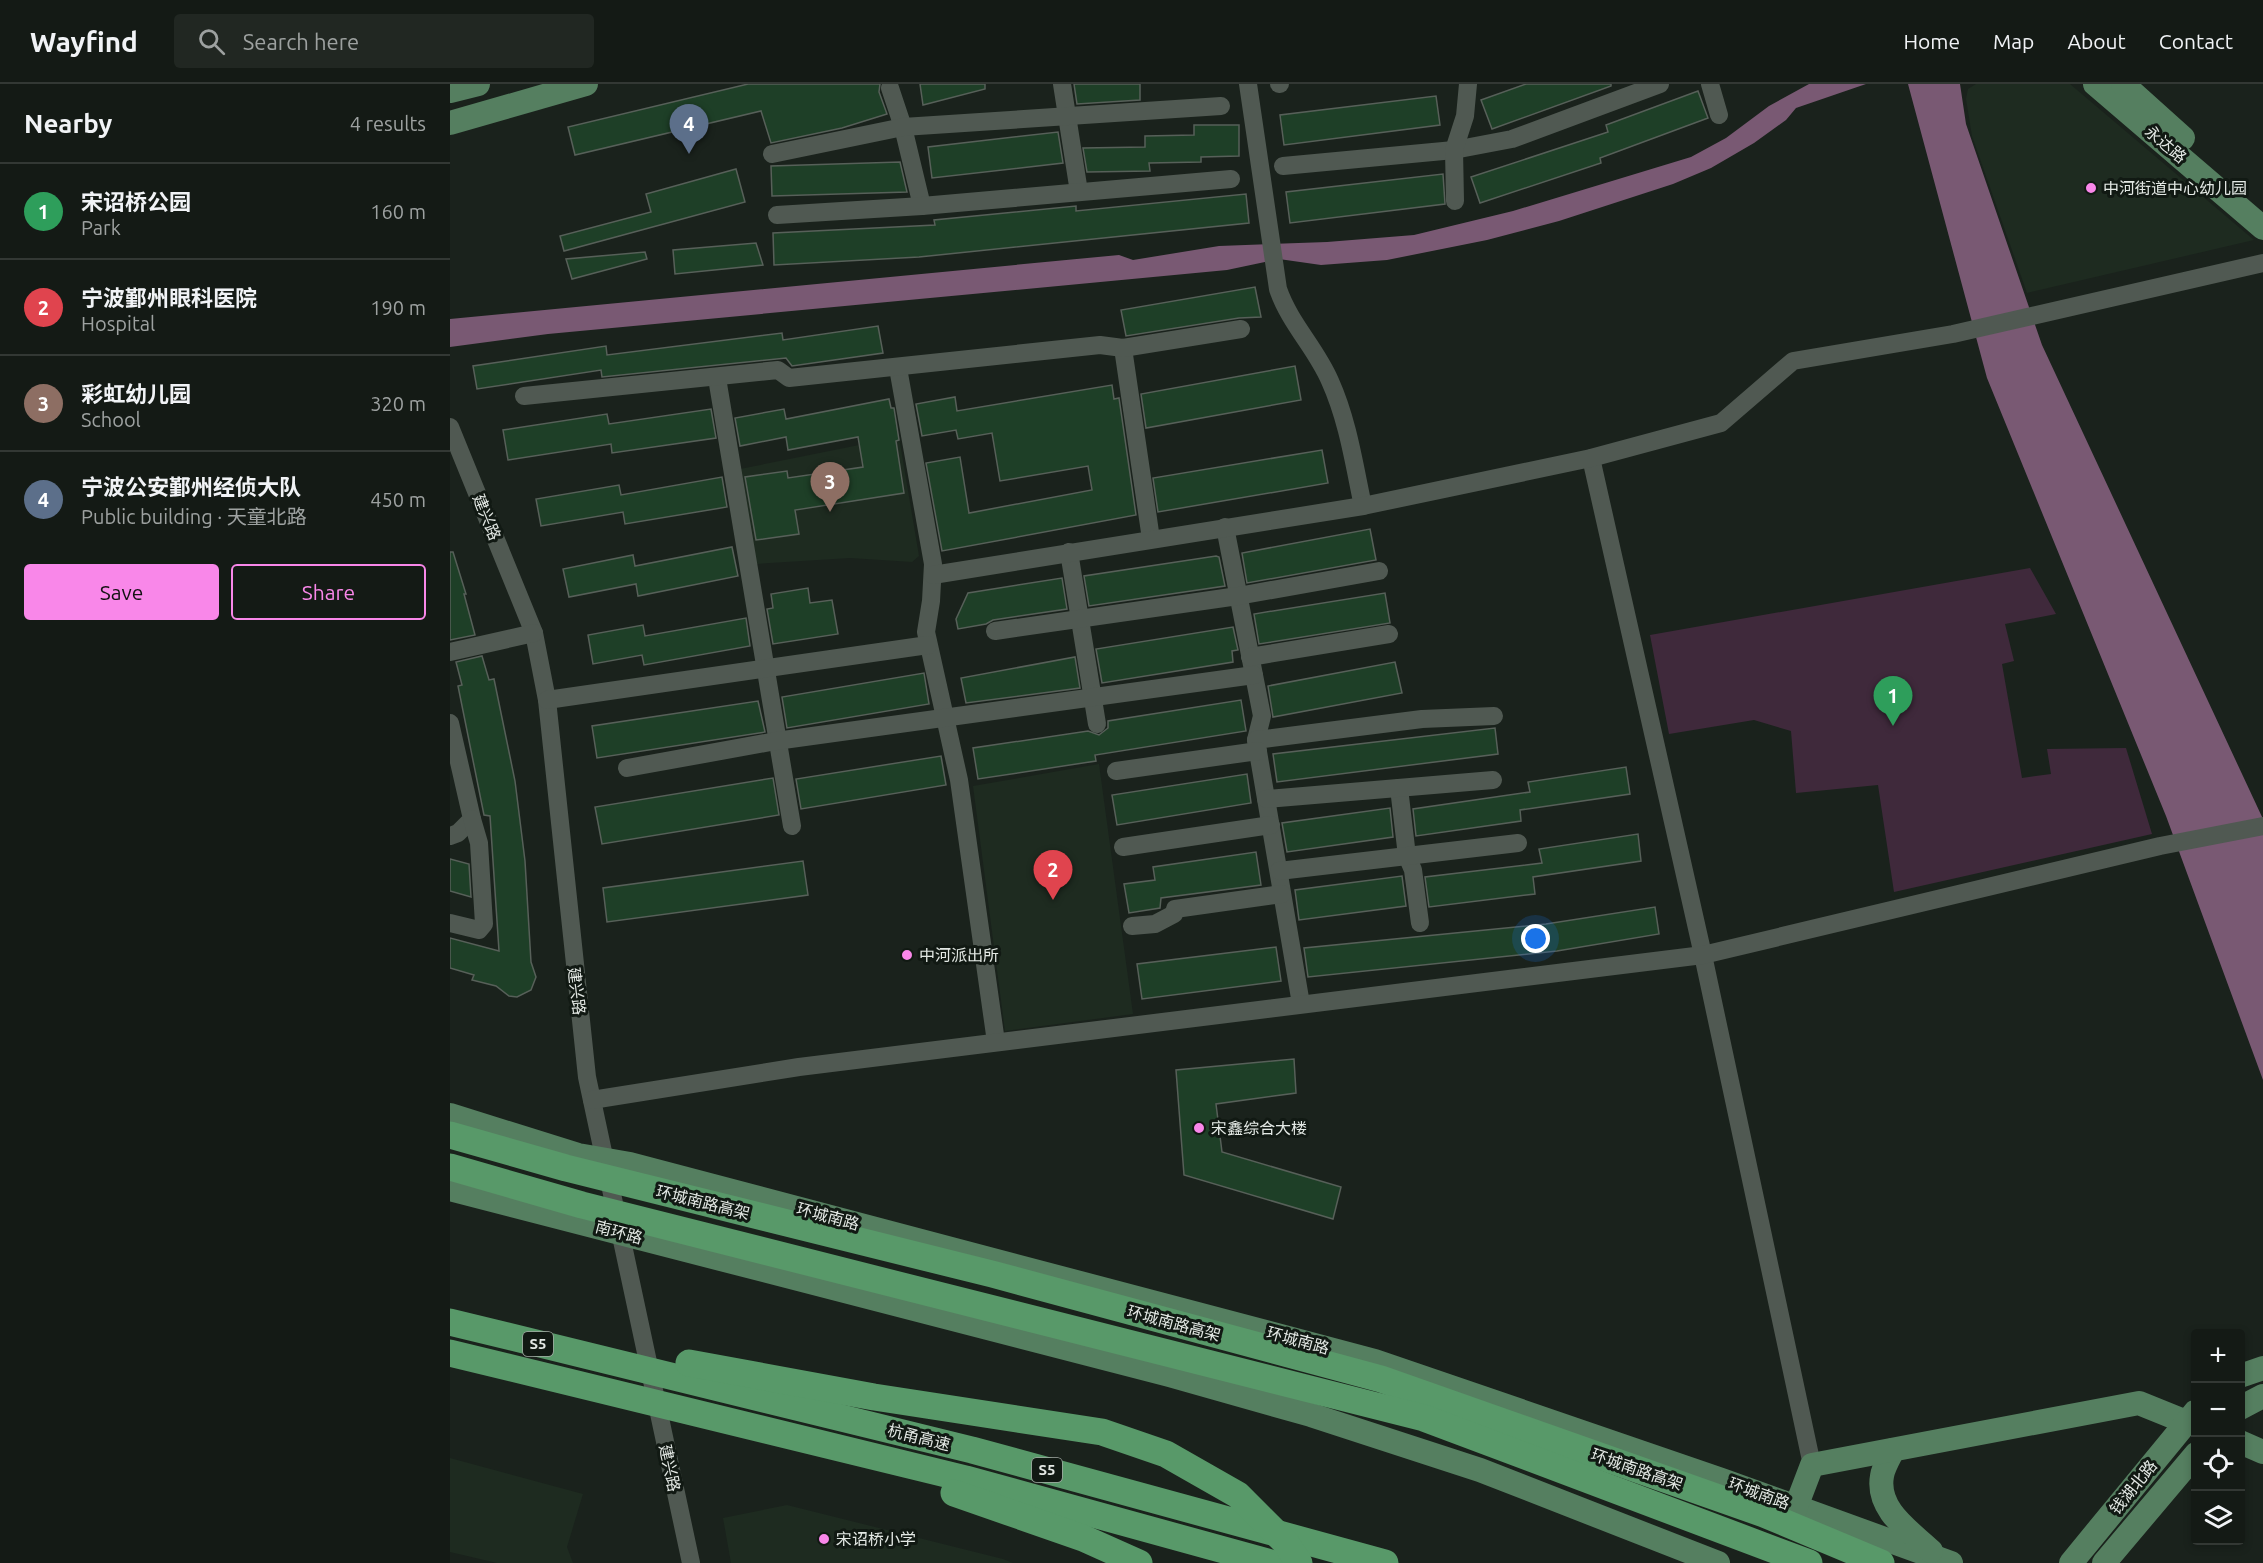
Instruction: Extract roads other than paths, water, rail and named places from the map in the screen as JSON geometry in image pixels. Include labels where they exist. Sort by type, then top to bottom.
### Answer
[{"type":"highway","name":"环城南路高架","points":[[450,1136],[566,1168],[992,1274],[1381,1379],[1764,1514],[1881,1563]]},
{"type":"highway","name":"环城南路高架","points":[[450,1167],[594,1208],[1424,1418],[1809,1563]]},
{"type":"highway","name":"杭甬高速","points":[[450,1321],[624,1355],[1385,1563]]},
{"type":"highway","name":"杭甬高速","points":[[450,1353],[966,1479],[1271,1563]]},
{"type":"highway","points":[[705,1376],[874,1396],[1102,1432],[1167,1454],[1238,1495],[1286,1543],[1299,1563]]},
{"type":"highway","points":[[788,1436],[1083,1538],[1139,1563]]},
{"type":"main road","points":[[450,92],[478,84]]},
{"type":"main road","points":[[450,123],[586,84]]},
{"type":"main road","name":"永达路","points":[[2095,84],[2263,228]]},
{"type":"main road","name":"永达路","points":[[2123,84],[2263,209]]},
{"type":"main road","name":"环城南路","points":[[450,1114],[578,1155],[630,1164],[1375,1361],[1944,1560]]},
{"type":"main road","name":"南环路","points":[[450,1189],[1169,1375],[1311,1415],[1480,1470],[1718,1563]]},
{"type":"main road","points":[[1773,1563],[1812,1466],[2139,1403],[2191,1416]]},
{"type":"main road","name":"钱湖北路","points":[[2071,1563],[2191,1416]]},
{"type":"main road","points":[[2245,1444],[2263,1452]]},
{"type":"main road","points":[[1893,1450],[1882,1476],[1882,1490],[1888,1510],[1944,1560]]},
{"type":"main road","name":"钱湖北路","points":[[2104,1563],[2191,1460]]},
{"type":"street","points":[[1062,84],[1079,192]]},
{"type":"street","points":[[1248,84],[1278,289],[1286,312],[1330,379],[1347,430],[1363,506]]},
{"type":"street","points":[[1455,201],[1454,150],[1465,116],[1468,84]]},
{"type":"street","points":[[1283,166],[1454,150],[1512,139],[1660,84]]},
{"type":"street","points":[[1710,84],[1719,115]]},
{"type":"street","points":[[890,88],[903,127],[922,206]]},
{"type":"street","points":[[772,154],[903,127],[1221,106]]},
{"type":"street","points":[[777,214],[922,206],[1231,179]]},
{"type":"street","points":[[933,575],[1363,506],[1591,458],[1721,423],[1793,361],[1953,334],[2263,263]]},
{"type":"street","points":[[524,396],[778,370],[789,378],[1100,345],[1123,348],[1241,330]]},
{"type":"street","points":[[1123,348],[1151,539]]},
{"type":"street","points":[[897,368],[933,564],[932,601],[926,632],[959,780],[996,1042]]},
{"type":"street","points":[[717,378],[763,669],[792,826]]},
{"type":"street","name":"建兴路","points":[[450,427],[534,633],[547,700],[573,962],[592,1100],[691,1563]]},
{"type":"street","points":[[1591,458],[1703,955],[1812,1466]]},
{"type":"street","points":[[1225,527],[1262,716],[1257,745],[1301,1004]]},
{"type":"street","points":[[1069,552],[1097,724]]},
{"type":"street","points":[[996,631],[1238,596],[1379,571]]},
{"type":"street","points":[[450,652],[534,633]]},
{"type":"street","points":[[627,768],[776,741],[1093,697],[1252,666],[1389,634]]},
{"type":"street","points":[[547,700],[928,645]]},
{"type":"street","points":[[1116,771],[1257,745],[1422,719],[1494,716]]},
{"type":"street","points":[[450,723],[479,843],[484,924],[479,930],[450,923]]},
{"type":"street","points":[[1266,799],[1492,780]]},
{"type":"street","points":[[1399,788],[1407,856],[1413,870],[1420,923]]},
{"type":"street","points":[[450,836],[458,833],[472,819]]},
{"type":"street","points":[[1123,847],[1271,825]]},
{"type":"street","points":[[592,1100],[799,1067],[1703,955],[2160,846],[2263,826]]},
{"type":"street","points":[[1279,871],[1518,843]]},
{"type":"street","points":[[1131,926],[1155,924],[1174,914],[1176,909],[1282,894]]},
{"type":"place","name":"宁波公安鄞州经侦大队","points":[[689,154]]},
{"type":"place","name":"中河街道中心幼儿园","points":[[2091,188]]},
{"type":"place","name":"彩虹幼儿园","points":[[830,512]]},
{"type":"place","name":"宋诏桥公园","points":[[1893,726]]},
{"type":"place","name":"宁波鄞州眼科医院","points":[[1053,900]]},
{"type":"place","name":"中河派出所","points":[[907,955]]},
{"type":"place","name":"宋鑫综合大楼","points":[[1199,1128]]},
{"type":"place","name":"宋诏桥小学","points":[[824,1539]]}]
